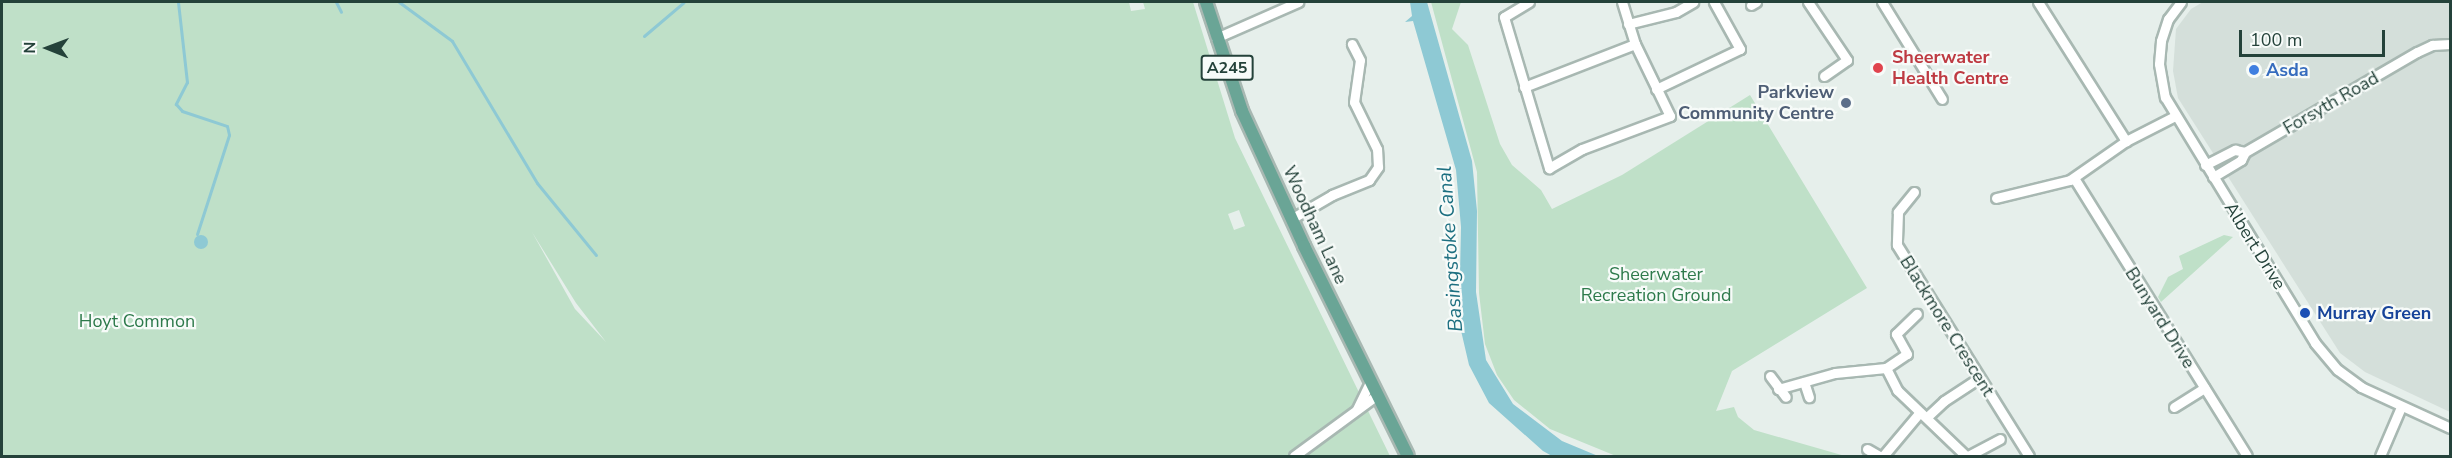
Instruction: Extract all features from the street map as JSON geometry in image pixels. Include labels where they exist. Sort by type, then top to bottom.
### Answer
[{"type":"main road","name":"Woodham Lane","points":[[1206,2],[1242,111],[1291,219],[1408,456]]},
{"type":"street","points":[[1216,38],[1298,2]]},
{"type":"street","points":[[1529,2],[1504,16],[1549,168],[1582,149],[1670,116],[1635,44],[1622,2]]},
{"type":"street","points":[[1628,24],[1676,12],[1693,2]]},
{"type":"street","points":[[1656,89],[1740,49],[1714,2]]},
{"type":"street","points":[[1809,2],[1848,60],[1824,76]]},
{"type":"street","points":[[1882,2],[1942,99]]},
{"type":"street","points":[[2038,2],[2126,141]]},
{"type":"street","name":"Albert Drive","points":[[2181,2],[2168,20],[2159,52],[2161,86],[2175,116],[2325,357],[2361,387],[2451,428]]},
{"type":"street","points":[[1291,219],[1332,195],[1370,180],[1378,168],[1377,149],[1354,102],[1360,60],[1352,44]]},
{"type":"street","points":[[1524,87],[1635,44]]},
{"type":"street","name":"Forsyth Road","points":[[2213,177],[2241,160],[2245,152],[2432,45],[2451,44]]},
{"type":"street","points":[[1996,198],[2072,179],[2126,141],[2175,116]]},
{"type":"street","name":"Forsyth Road","points":[[2205,165],[2235,150],[2245,152]]},
{"type":"street","name":"Bunyard Drive","points":[[2072,179],[2247,456]]},
{"type":"street","name":"Blackmore Crescent","points":[[1914,192],[1898,212],[1896,243],[2029,456]]},
{"type":"street","points":[[1778,389],[1835,373],[1886,368],[1907,354],[1896,334],[1917,314]]},
{"type":"street","points":[[1886,368],[1897,390],[1967,456],[2000,439]]},
{"type":"street","points":[[1770,376],[1786,397]]},
{"type":"street","points":[[1867,449],[1881,456],[1924,415],[1979,378]]},
{"type":"street","points":[[1354,413],[1370,382]]},
{"type":"street","points":[[1804,382],[1809,397]]},
{"type":"street","points":[[2174,408],[2204,388]]},
{"type":"street","points":[[1294,456],[1377,395]]},
{"type":"street","points":[[2380,456],[2401,407]]},
{"type":"shaded area","points":[[2203,2],[2450,2],[2450,412],[2365,372],[2340,353],[2178,98],[2173,71],[2176,29],[2191,9]]},
{"type":"green space","name":"Hoyt Common","points":[[2,2],[1129,2],[1131,11],[1145,9],[1143,2],[1193,2],[1235,138],[1390,456],[2,456]],"holes":[[[1239,210],[1245,226],[1234,230],[1228,214]],[[532,232],[576,303],[606,342],[575,309]]]},
{"type":"green space","name":"Sheerwater Recreation Ground","points":[[1431,2],[1461,2],[1452,29],[1468,45],[1500,144],[1512,165],[1541,190],[1552,209],[1622,175],[1750,95],[1867,288],[1732,371],[1716,411],[1734,407],[1738,417],[1754,430],[1845,456],[1616,456],[1550,429],[1514,400],[1497,375],[1485,344],[1479,293],[1477,172]]},
{"type":"green space","points":[[2224,235],[2233,237],[2161,302],[2158,297],[2168,277],[2183,269],[2179,256]]},
{"type":"water","name":"Basingstoke Canal","points":[[1410,2],[1427,2],[1472,161],[1477,211],[1476,292],[1486,360],[1513,404],[1562,441],[1598,456],[1552,456],[1543,451],[1489,403],[1469,365],[1459,322],[1461,227],[1456,170],[1413,21],[1405,22],[1412,16]]},
{"type":"water","points":[[201,235],[206,237],[208,242],[206,247],[201,249],[196,247],[194,242],[196,237]]},
{"type":"waterway","points":[[178,2],[187,82],[176,104],[182,111],[227,126],[229,135],[197,234]]},
{"type":"waterway","points":[[336,2],[341,12]]},
{"type":"waterway","points":[[399,2],[452,41],[537,183],[596,255]]},
{"type":"waterway","points":[[644,36],[684,2]]},
{"type":"place","name":"Sheerwater Health Centre","points":[[1878,68]]},
{"type":"place","name":"Asda","points":[[2254,70]]},
{"type":"place","name":"Parkview Community Centre","points":[[1846,103]]},
{"type":"place","name":"Murray Green","points":[[2305,313]]}]
